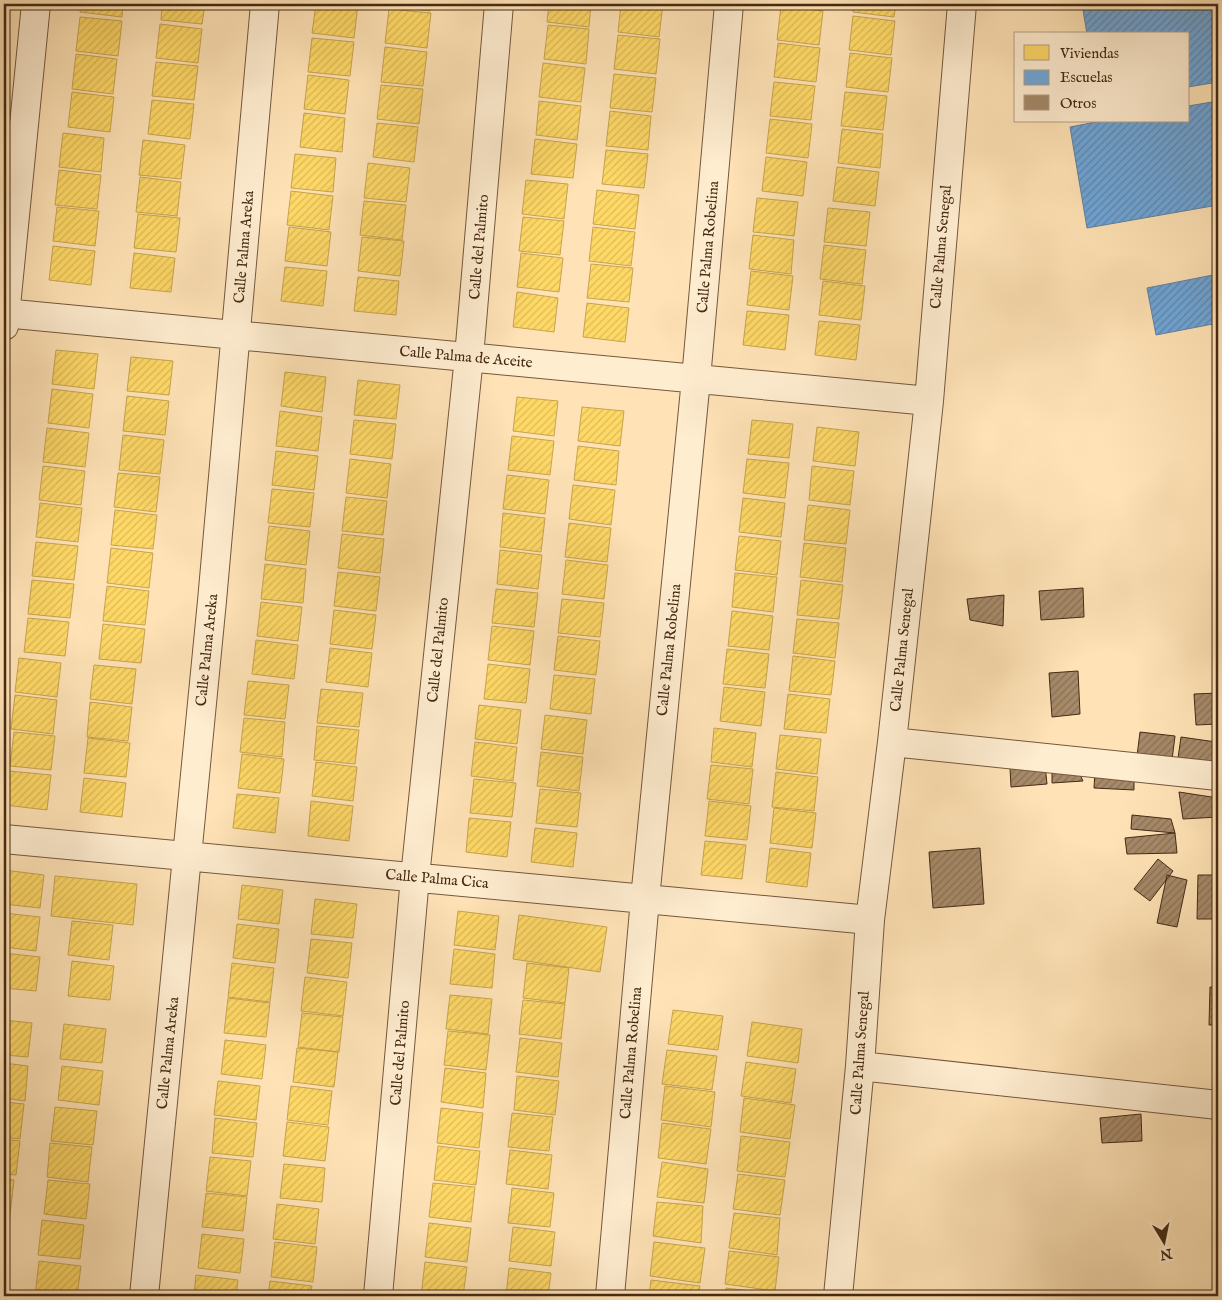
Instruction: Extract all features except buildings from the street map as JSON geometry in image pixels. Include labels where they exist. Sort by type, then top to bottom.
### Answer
[{"type":"street","points":[[4,317],[36,4]]},
{"type":"street","name":"Calle Palma Areka","points":[[144,1296],[237,335],[265,4]]},
{"type":"street","name":"Calle del Palmito","points":[[378,1296],[415,877],[470,357],[499,4]]},
{"type":"street","name":"Calle Palma Robelina","points":[[610,1296],[645,899],[696,379],[729,4]]},
{"type":"street","name":"Calle Palma Senegal","points":[[838,1296],[860,1066],[870,920],[892,742],[928,401],[962,4]]},
{"type":"street","name":"Calle Palma de Aceite","points":[[4,317],[237,335],[928,401]]},
{"type":"street","points":[[892,742],[1218,776]]},
{"type":"street","name":"Calle Palma Cica","points":[[4,839],[870,920]]},
{"type":"street","points":[[860,1066],[1218,1105]]}]
